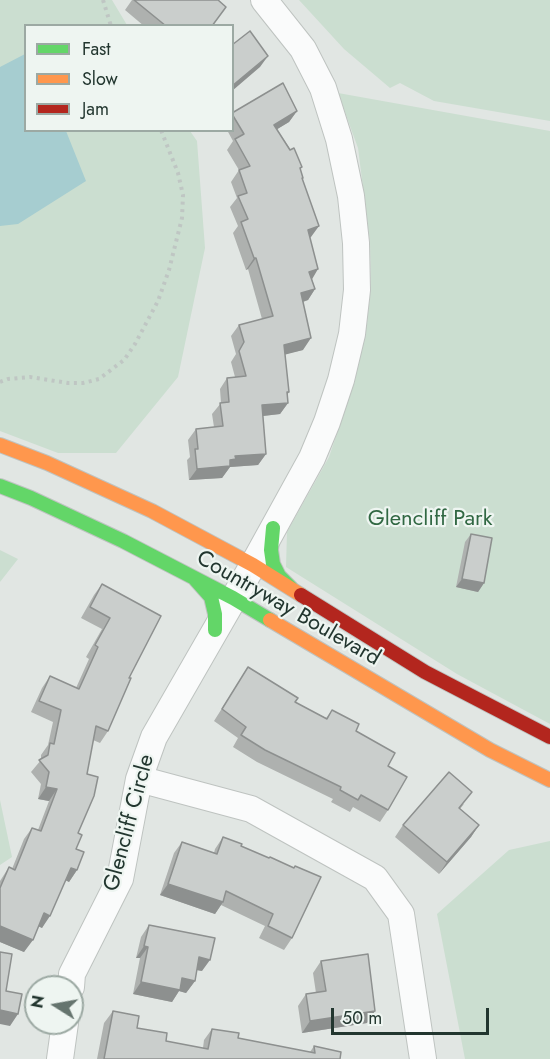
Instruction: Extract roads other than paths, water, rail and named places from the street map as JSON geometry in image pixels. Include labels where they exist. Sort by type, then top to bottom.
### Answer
[{"type":"street","name":"Glencliff Circle","points":[[72,975],[120,879],[139,778],[154,737],[312,458],[341,380],[352,334],[357,290],[356,243],[351,196],[339,139],[323,88],[303,49],[264,0]]},
{"type":"street","name":"Countryway Boulevard","points":[[0,445],[142,506],[214,544]]},
{"type":"street","name":"Countryway Boulevard","points":[[0,486],[123,541],[195,579],[292,590],[425,672],[550,737]]},
{"type":"street","points":[[31,498],[55,501],[95,516],[198,568],[243,583],[331,624],[424,681],[457,688]]},
{"type":"street","name":"Glencliff Circle","points":[[214,544],[232,549],[250,546],[263,540],[273,528]]},
{"type":"street","points":[[273,528],[271,550],[273,564],[279,576],[292,590]]},
{"type":"street","points":[[214,544],[270,621]]},
{"type":"street","points":[[195,579],[207,591],[213,603],[215,630]]},
{"type":"street","points":[[215,630],[226,620],[241,615],[270,621]]},
{"type":"street","name":"Countryway Boulevard","points":[[270,621],[479,744],[550,780]]},
{"type":"street","points":[[139,778],[251,809],[375,878],[401,914],[423,1059]]},
{"type":"street","points":[[60,1059],[63,1035]]},
{"type":"water","points":[[24,55],[24,132],[66,132],[86,181],[18,224],[0,226],[0,67]]},
{"type":"park label","name":"Glencliff Park","points":[[430,520]]}]
